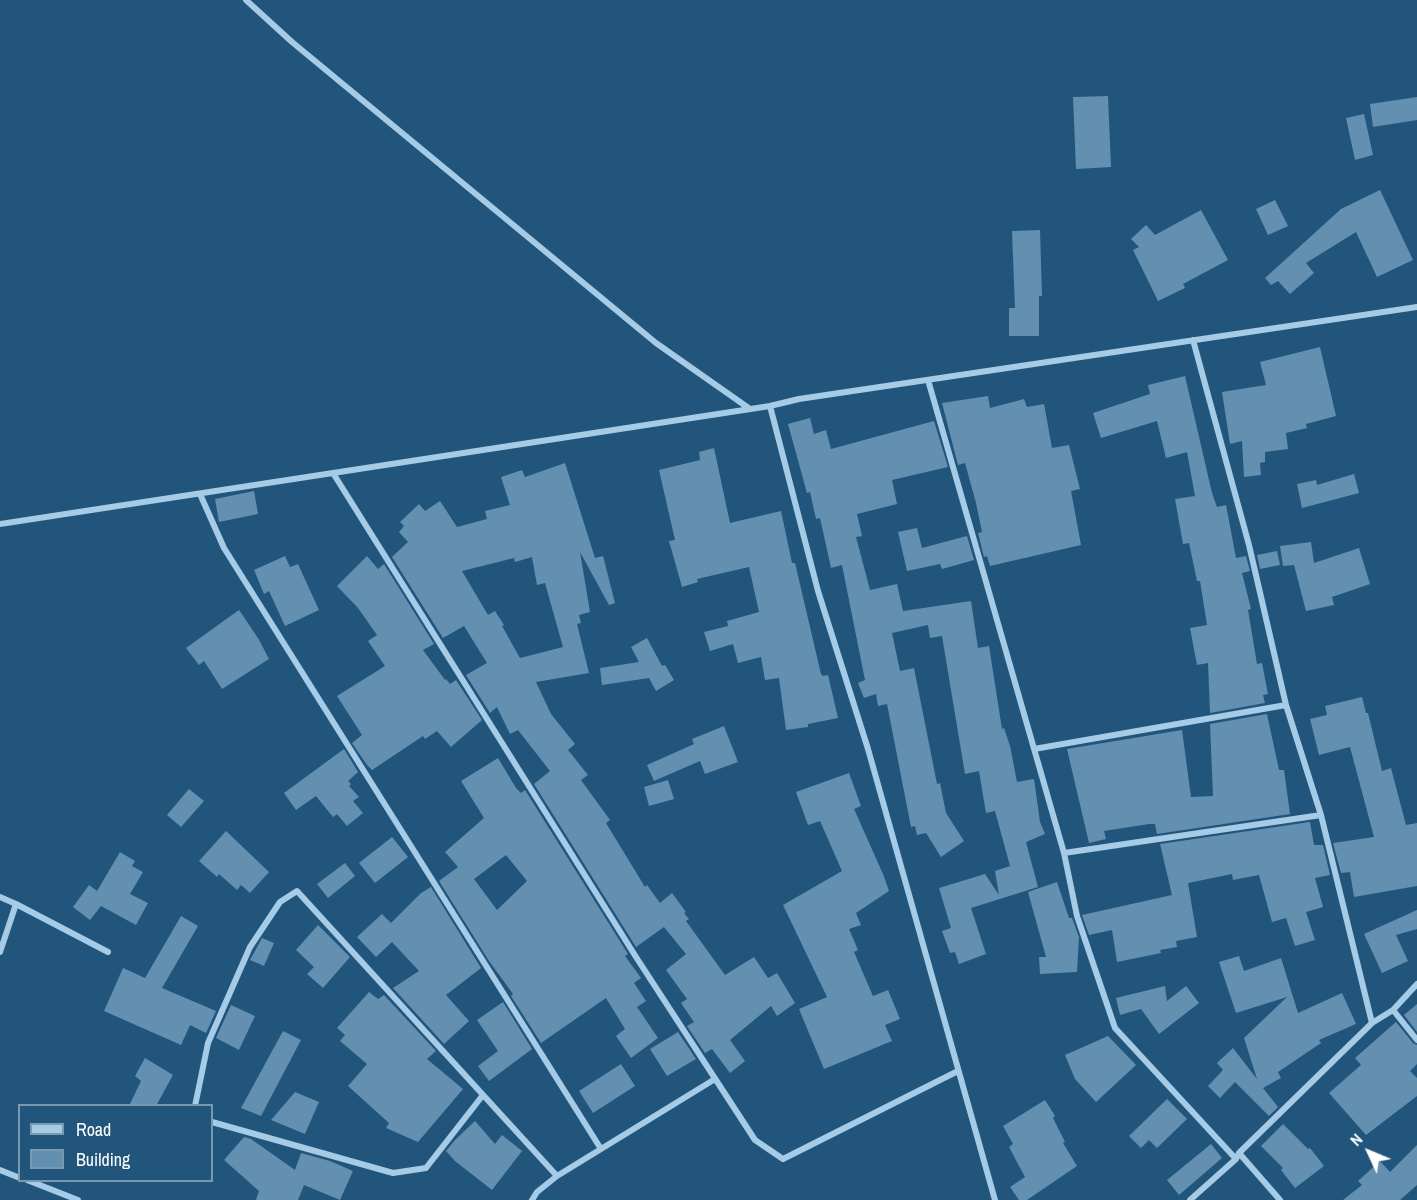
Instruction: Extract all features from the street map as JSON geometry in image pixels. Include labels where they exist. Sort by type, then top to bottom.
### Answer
[{"type":"street","points":[[246,0],[292,42],[656,343],[750,409]]},
{"type":"street","points":[[0,524],[770,406],[799,399],[1417,307]]},
{"type":"street","points":[[1193,340],[1250,544],[1286,705],[1320,815],[1372,1023]]},
{"type":"street","points":[[928,380],[1064,853],[1077,916],[1115,1028],[1280,1200]]},
{"type":"street","points":[[770,406],[818,591],[868,749],[995,1200]]},
{"type":"street","points":[[333,473],[636,957],[755,1140],[783,1159],[958,1071]]},
{"type":"street","points":[[201,494],[224,548],[601,1149]]},
{"type":"street","points":[[1034,749],[1286,705]]},
{"type":"street","points":[[1064,853],[1320,815]]},
{"type":"street","points":[[195,1104],[208,1043],[250,947],[280,902],[297,891],[557,1176]]},
{"type":"street","points":[[0,897],[108,952]]},
{"type":"street","points":[[0,952],[16,904]]},
{"type":"street","points":[[1190,1200],[1238,1156],[1372,1023],[1393,1010],[1417,984]]},
{"type":"street","points":[[1393,1010],[1417,1040]]},
{"type":"street","points":[[532,1200],[537,1192],[557,1176],[715,1079]]},
{"type":"street","points":[[213,1122],[393,1173],[426,1168],[483,1095]]},
{"type":"street","points":[[0,1170],[18,1177]]},
{"type":"street","points":[[32,1182],[78,1200]]},
{"type":"building","points":[[1108,96],[1111,167],[1076,169],[1073,97]]},
{"type":"building","points":[[1417,97],[1417,120],[1373,127],[1370,104]]},
{"type":"building","points":[[1364,114],[1373,155],[1355,160],[1346,118]]},
{"type":"building","points":[[1380,190],[1413,260],[1377,277],[1356,232],[1306,263],[1314,273],[1290,294],[1278,281],[1271,285],[1265,278],[1341,209]]},
{"type":"building","points":[[1275,200],[1288,226],[1268,235],[1256,209]]},
{"type":"building","points":[[1201,210],[1228,260],[1183,284],[1185,288],[1158,301],[1133,250],[1139,247],[1131,239],[1146,225],[1155,235]]},
{"type":"building","points":[[1040,230],[1042,296],[1039,296],[1039,336],[1009,336],[1009,308],[1015,308],[1012,231]]},
{"type":"building","points":[[1320,347],[1336,416],[1306,424],[1307,428],[1286,433],[1288,449],[1265,452],[1265,462],[1260,463],[1261,475],[1244,477],[1242,441],[1230,444],[1222,392],[1266,385],[1260,362]]},
{"type":"building","points":[[1185,376],[1212,493],[1217,507],[1226,505],[1236,558],[1246,556],[1250,571],[1242,573],[1251,609],[1248,610],[1257,664],[1262,663],[1268,694],[1263,695],[1265,703],[1210,713],[1208,663],[1197,665],[1190,628],[1207,625],[1200,581],[1197,581],[1189,543],[1183,544],[1175,499],[1195,496],[1187,452],[1166,458],[1157,421],[1101,438],[1093,413],[1150,394],[1148,385]]},
{"type":"building","points":[[988,396],[990,408],[1024,399],[1027,407],[1044,404],[1052,448],[1069,445],[1080,489],[1071,491],[1081,545],[990,566],[987,556],[984,557],[978,533],[982,532],[976,503],[965,463],[958,465],[942,403]]},
{"type":"building","points":[[810,418],[814,434],[826,430],[831,449],[934,421],[948,467],[892,480],[897,504],[857,514],[862,536],[856,537],[870,590],[897,584],[903,611],[971,601],[978,648],[989,646],[1002,729],[1004,728],[1010,746],[1017,782],[1034,779],[1040,822],[1045,834],[1026,842],[1038,887],[971,908],[986,954],[959,964],[955,952],[950,953],[942,931],[951,928],[939,888],[985,874],[999,895],[995,871],[1010,866],[995,811],[986,813],[979,771],[965,774],[942,636],[930,638],[928,625],[892,633],[900,671],[914,668],[937,784],[940,783],[946,813],[964,841],[941,857],[926,833],[917,835],[915,826],[911,827],[887,704],[878,706],[876,694],[864,698],[858,683],[865,680],[842,565],[831,568],[820,518],[816,519],[810,492],[807,493],[788,424]]},
{"type":"building","points":[[714,448],[730,523],[781,511],[821,674],[828,675],[838,718],[808,724],[808,727],[786,730],[779,678],[765,680],[761,657],[738,663],[733,644],[710,651],[704,632],[728,626],[727,621],[759,612],[749,567],[697,579],[698,582],[682,587],[669,541],[675,540],[659,470],[700,460],[699,452]]},
{"type":"building","points":[[565,463],[595,558],[603,556],[615,603],[609,605],[580,552],[590,612],[579,615],[581,623],[577,624],[589,673],[536,682],[551,714],[575,744],[568,750],[588,775],[581,780],[610,820],[606,823],[645,887],[647,885],[660,903],[672,893],[686,912],[684,913],[689,919],[686,921],[725,975],[754,957],[768,978],[777,973],[795,1003],[777,1016],[771,1006],[730,1040],[745,1061],[730,1073],[712,1049],[705,1053],[687,1026],[694,1022],[681,1003],[687,999],[666,970],[686,954],[664,927],[636,947],[534,784],[550,771],[518,730],[510,734],[497,707],[490,713],[466,675],[487,663],[464,626],[443,638],[392,557],[408,542],[399,532],[404,526],[400,522],[419,504],[425,511],[440,501],[457,527],[487,519],[485,511],[510,505],[501,477],[522,470],[525,477]],"holes":[[[532,557],[537,585],[545,583],[563,647],[520,658],[495,611],[488,615],[462,571],[514,558],[515,562]]]},
{"type":"building","points":[[1354,474],[1359,493],[1302,508],[1297,484],[1316,480],[1317,485]]},
{"type":"building","points":[[254,491],[258,514],[219,522],[215,499]]},
{"type":"building","points":[[917,528],[922,548],[967,536],[974,560],[942,569],[940,564],[907,571],[898,532]]},
{"type":"building","points":[[1311,542],[1314,563],[1359,548],[1370,584],[1332,597],[1334,605],[1306,611],[1294,565],[1283,566],[1280,546]]},
{"type":"building","points":[[1277,551],[1280,565],[1260,569],[1257,555]]},
{"type":"building","points":[[285,556],[290,567],[298,564],[319,610],[285,626],[269,591],[264,594],[254,570]]},
{"type":"building","points":[[367,556],[378,569],[384,564],[434,644],[423,650],[445,680],[450,684],[456,680],[482,720],[451,747],[437,731],[425,739],[423,736],[372,770],[352,743],[362,735],[337,696],[385,666],[368,641],[377,635],[358,608],[337,586]]},
{"type":"building","points":[[239,610],[269,659],[222,689],[204,661],[199,665],[186,648]]},
{"type":"building","points":[[647,638],[662,666],[665,665],[674,680],[656,691],[649,678],[602,685],[600,668],[639,662],[631,647]]},
{"type":"building","points":[[1362,697],[1382,771],[1391,768],[1406,825],[1417,823],[1417,886],[1354,897],[1350,872],[1341,873],[1333,843],[1374,837],[1350,747],[1319,755],[1310,719],[1327,715],[1325,706]]},
{"type":"building","points":[[1267,714],[1279,770],[1284,770],[1290,814],[1157,834],[1155,824],[1149,824],[1104,831],[1106,839],[1089,843],[1067,749],[1182,730],[1191,797],[1213,796],[1210,724]]},
{"type":"building","points":[[724,726],[738,762],[705,774],[700,761],[654,781],[647,765],[694,744],[692,739]]},
{"type":"building","points":[[344,749],[358,772],[348,781],[351,784],[349,786],[359,797],[353,801],[363,813],[347,826],[337,814],[333,817],[316,796],[296,810],[284,793]]},
{"type":"building","points":[[498,758],[516,788],[521,793],[525,790],[628,954],[625,956],[641,978],[634,983],[646,1001],[637,1007],[658,1038],[631,1058],[616,1036],[625,1029],[606,998],[541,1043],[511,996],[513,994],[489,961],[439,881],[458,867],[445,852],[484,818],[461,781]],"holes":[[[506,855],[527,881],[497,910],[474,879]]]},
{"type":"building","points":[[849,773],[861,806],[854,809],[889,891],[856,913],[861,925],[849,929],[858,950],[854,952],[873,996],[888,990],[900,1019],[885,1025],[892,1041],[824,1069],[799,1009],[827,997],[783,905],[842,871],[820,821],[808,825],[796,792]]},
{"type":"building","points":[[668,780],[674,799],[649,806],[644,787]]},
{"type":"building","points":[[189,789],[204,801],[181,827],[167,815]]},
{"type":"building","points":[[1310,822],[1314,845],[1323,845],[1330,875],[1315,878],[1323,907],[1306,912],[1315,940],[1295,946],[1286,918],[1272,922],[1259,875],[1233,880],[1232,874],[1188,883],[1197,937],[1176,941],[1177,947],[1160,950],[1161,953],[1117,962],[1112,930],[1089,935],[1082,915],[1172,895],[1160,844]]},
{"type":"building","points":[[226,831],[269,872],[250,893],[241,885],[237,890],[199,861]]},
{"type":"building","points":[[392,837],[408,857],[375,883],[359,863]]},
{"type":"building","points":[[120,852],[135,861],[132,866],[143,872],[130,894],[148,903],[136,925],[101,906],[90,920],[73,907],[89,885],[97,891]]},
{"type":"building","points":[[345,863],[355,876],[328,898],[317,884]]},
{"type":"building","points":[[1057,882],[1069,918],[1072,918],[1079,937],[1077,972],[1040,974],[1039,957],[1046,957],[1028,892]]},
{"type":"building","points":[[431,887],[481,968],[446,995],[469,1021],[444,1044],[393,988],[419,971],[392,942],[376,957],[357,937],[382,914],[391,923],[421,893]]},
{"type":"building","points":[[1417,910],[1417,929],[1396,935],[1408,961],[1382,973],[1364,934]]},
{"type":"building","points":[[181,916],[198,926],[162,988],[216,1011],[206,1033],[190,1025],[181,1045],[104,1011],[123,968],[145,978]]},
{"type":"building","points":[[318,925],[350,957],[323,988],[307,974],[314,967],[296,950]]},
{"type":"building","points":[[262,938],[274,943],[264,966],[250,960]]},
{"type":"building","points":[[1239,956],[1244,971],[1281,958],[1298,1013],[1342,993],[1356,1024],[1319,1040],[1321,1043],[1278,1072],[1281,1078],[1263,1088],[1278,1107],[1269,1116],[1235,1082],[1220,1098],[1208,1086],[1223,1070],[1217,1063],[1233,1048],[1257,1079],[1244,1038],[1287,997],[1236,1013],[1219,962]]},
{"type":"building","points":[[1165,986],[1167,1001],[1186,986],[1199,1003],[1159,1034],[1141,1009],[1120,1015],[1116,998]]},
{"type":"building","points":[[369,992],[378,999],[384,995],[436,1051],[427,1059],[463,1089],[418,1142],[386,1128],[389,1123],[348,1086],[367,1064],[340,1041],[345,1035],[337,1028]]},
{"type":"building","points":[[503,1002],[532,1049],[489,1081],[478,1066],[498,1051],[477,1020]]},
{"type":"building","points":[[1417,1004],[1417,1032],[1404,1015]]},
{"type":"building","points":[[231,1005],[255,1016],[239,1050],[216,1038]]},
{"type":"building","points":[[1396,1022],[1417,1045],[1417,1064],[1410,1071],[1417,1078],[1417,1096],[1366,1135],[1329,1093],[1361,1065],[1355,1058]]},
{"type":"building","points":[[283,1031],[301,1040],[261,1116],[241,1108]]},
{"type":"building","points":[[678,1032],[696,1059],[667,1076],[650,1049]]},
{"type":"building","points":[[1108,1036],[1136,1065],[1096,1102],[1075,1079],[1065,1055]]},
{"type":"building","points":[[145,1058],[173,1075],[157,1104],[130,1104],[141,1081],[135,1076]]},
{"type":"building","points":[[621,1064],[635,1086],[593,1113],[579,1091]]},
{"type":"building","points":[[295,1092],[319,1102],[305,1134],[271,1120]]},
{"type":"building","points":[[1167,1099],[1187,1119],[1157,1148],[1149,1140],[1141,1148],[1129,1136]]},
{"type":"building","points":[[1045,1100],[1055,1116],[1053,1118],[1065,1142],[1063,1143],[1077,1166],[1027,1200],[1019,1200],[1010,1187],[1025,1177],[1009,1147],[1013,1144],[1003,1126]]},
{"type":"building","points":[[475,1121],[495,1144],[502,1135],[522,1151],[492,1190],[455,1161],[446,1151]]},
{"type":"building","points":[[1283,1124],[1308,1149],[1310,1148],[1324,1166],[1295,1188],[1281,1170],[1283,1168],[1261,1146]]},
{"type":"building","points":[[244,1137],[251,1139],[295,1170],[301,1153],[330,1161],[353,1171],[340,1200],[304,1185],[298,1200],[256,1200],[259,1191],[224,1160]]},
{"type":"building","points":[[1211,1144],[1222,1158],[1179,1195],[1167,1180]]},
{"type":"building","points":[[1417,1145],[1417,1185],[1400,1200],[1343,1200],[1362,1185],[1358,1181],[1380,1161],[1390,1172]]}]
